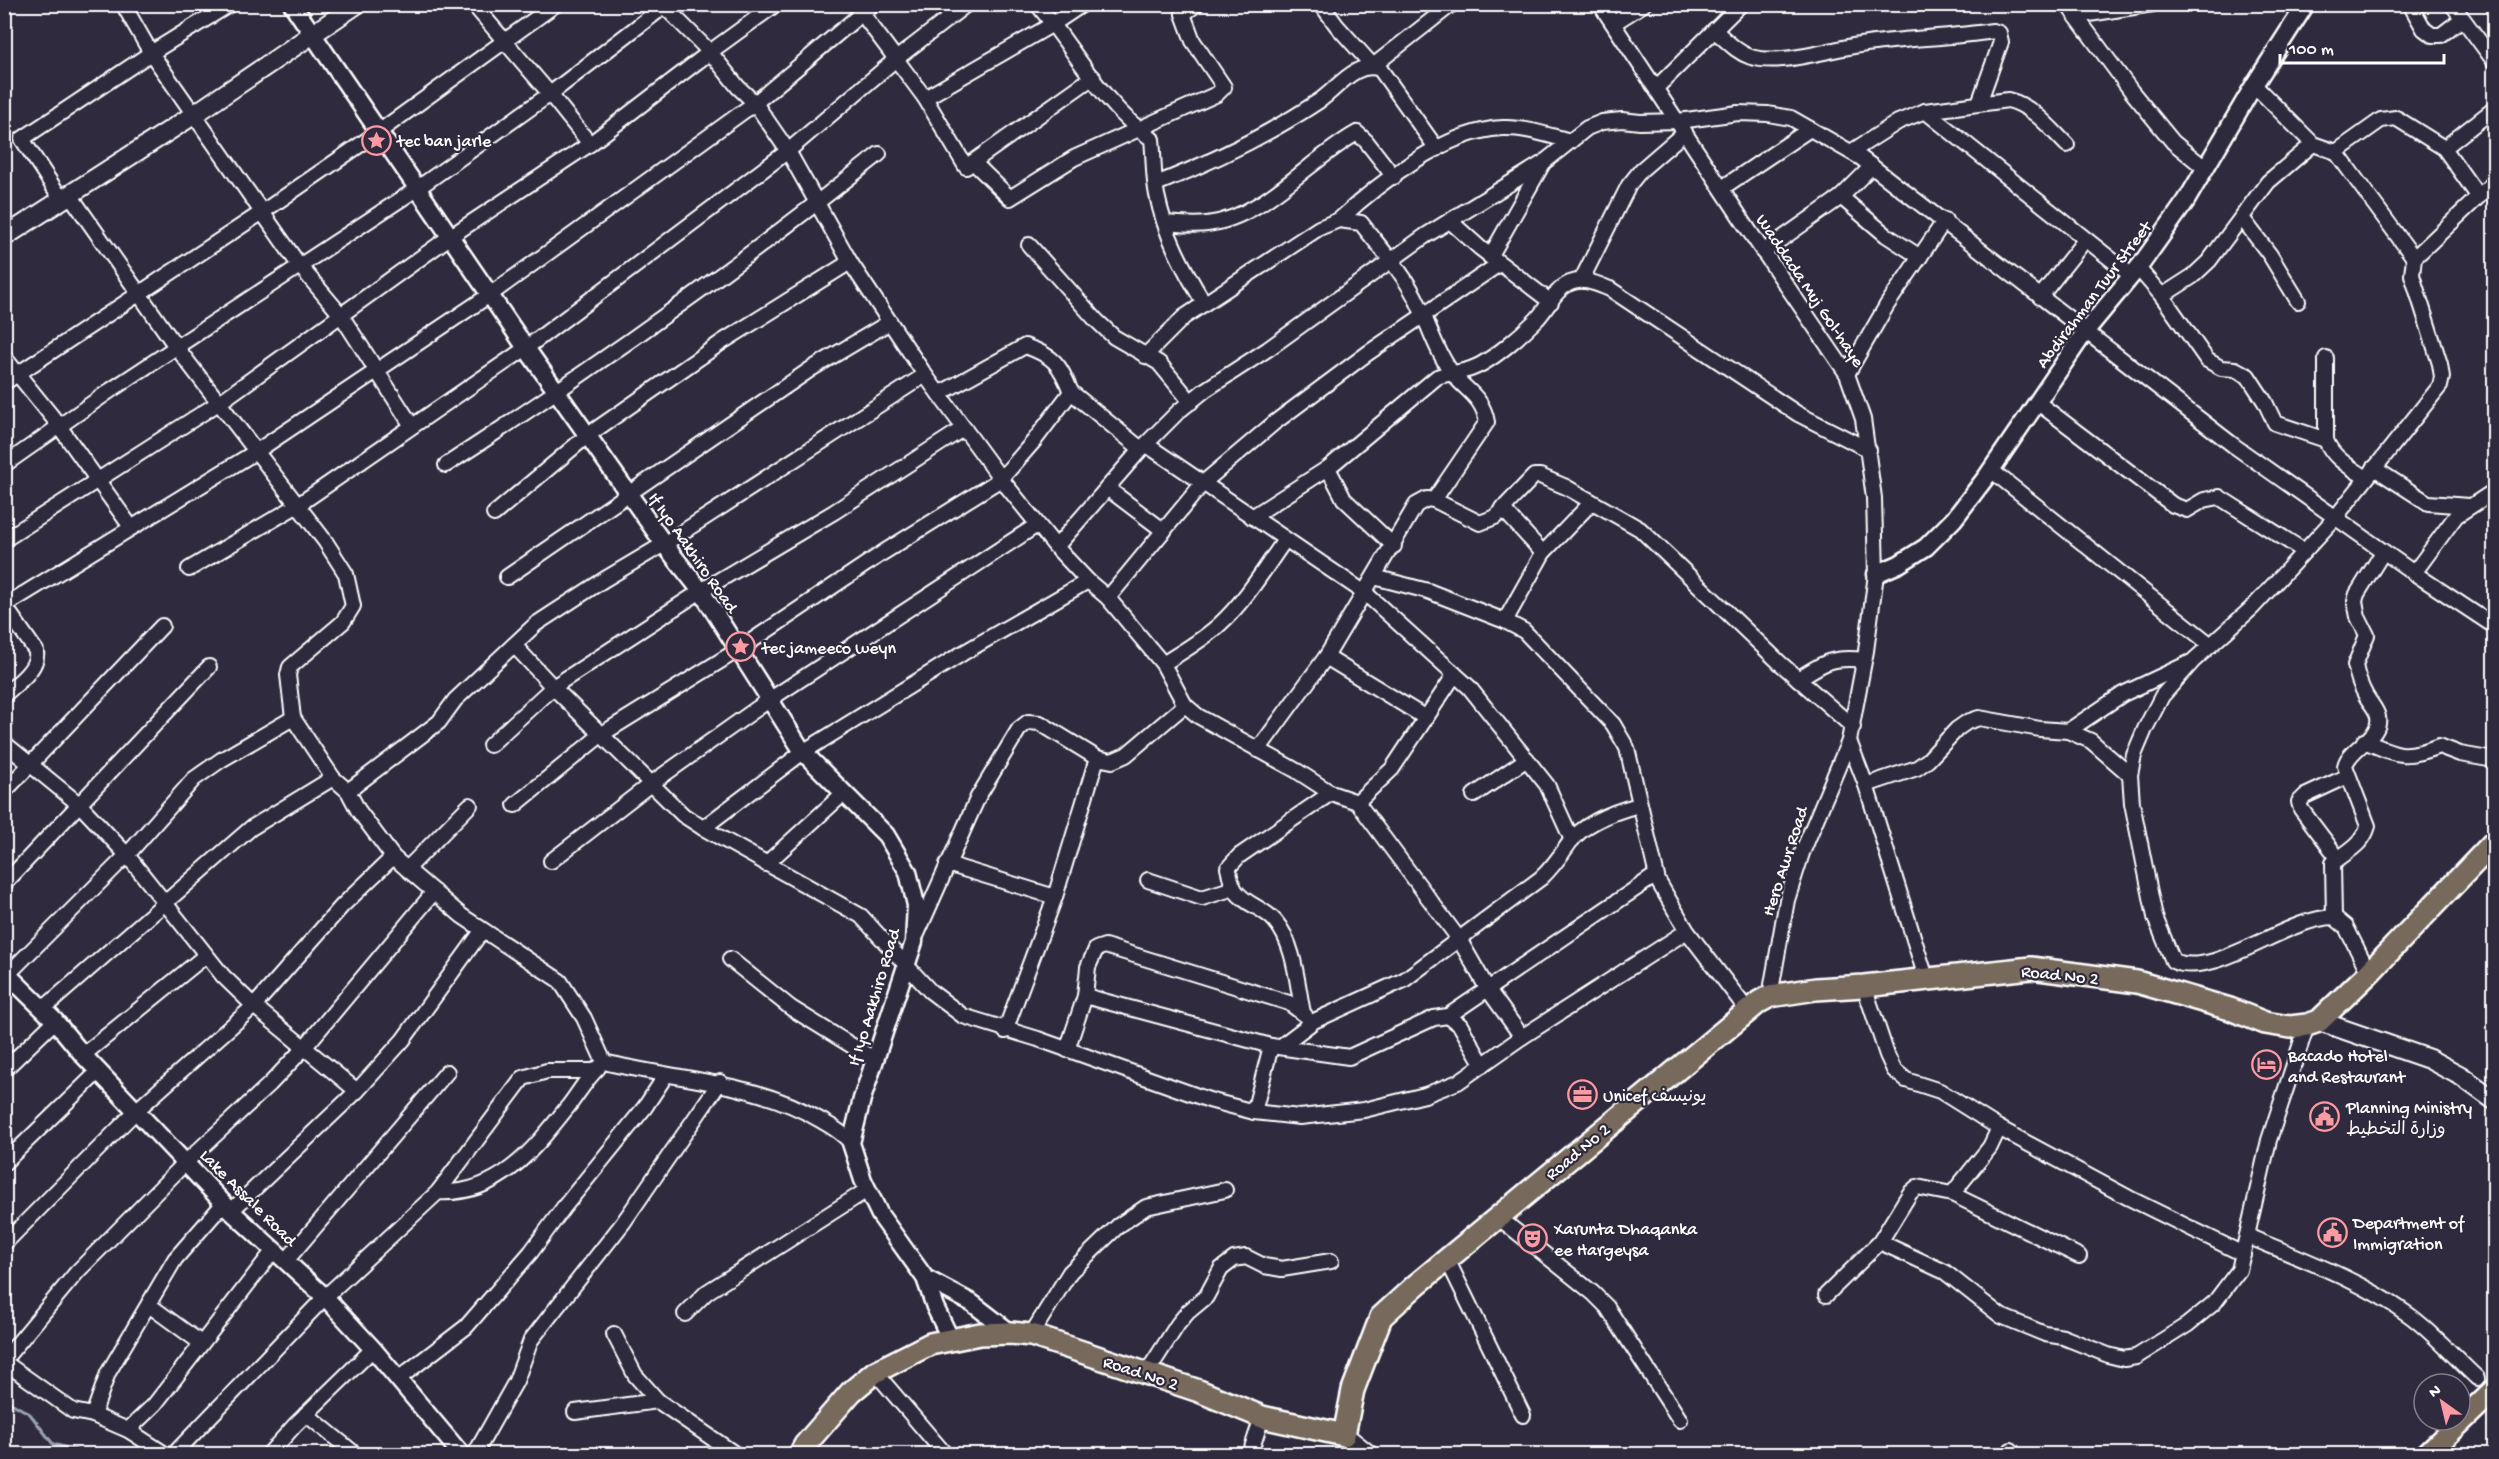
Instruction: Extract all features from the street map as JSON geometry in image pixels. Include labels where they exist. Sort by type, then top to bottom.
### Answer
[{"type":"main road","points":[[4,237],[195,114],[357,4]]},
{"type":"main road","points":[[2313,1023],[2369,973],[2494,842]]},
{"type":"main road","name":"Road No 2","points":[[800,1455],[805,1445],[851,1392],[875,1372],[930,1344],[980,1334],[1021,1334],[1199,1391],[1262,1417],[1344,1435],[1353,1390],[1382,1317],[1447,1259],[1670,1073],[1770,996],[1816,989],[2031,968],[2137,982],[2230,1009],[2265,1023],[2290,1027],[2313,1023]]},
{"type":"main road","points":[[2313,1023],[2429,1059],[2461,1076],[2494,1100]]},
{"type":"main road","points":[[2427,1455],[2486,1384]]},
{"type":"main road","points":[[1344,1435],[1368,1455]]},
{"type":"street","points":[[230,4],[151,53],[22,139],[177,348],[298,505],[346,574],[353,606],[343,622],[290,667],[288,675],[293,718],[333,778],[348,791],[358,810],[393,857],[482,931],[560,981],[584,1018],[599,1067]]},
{"type":"street","name":"If Iyo Aakhiro Road","points":[[292,4],[526,348],[664,544],[701,591],[802,752],[886,835],[908,872],[916,905],[914,942],[875,1060],[851,1143]]},
{"type":"street","points":[[473,4],[590,144]]},
{"type":"street","points":[[4,383],[261,213],[380,131],[556,4]]},
{"type":"street","points":[[4,540],[220,402],[451,236],[590,144],[776,4]]},
{"type":"street","points":[[189,569],[298,505],[526,348],[788,151],[896,59],[967,4]]},
{"type":"street","points":[[1036,4],[1113,103],[1137,128],[1152,139],[1156,184],[1165,224],[1177,256],[1204,303]]},
{"type":"street","points":[[925,98],[1053,24],[1083,4]]},
{"type":"street","points":[[973,162],[1010,198],[1074,158],[1217,94],[1224,87],[1193,41],[1183,14],[1197,4]]},
{"type":"street","points":[[1372,66],[1452,4]]},
{"type":"street","name":"Waddada Muj Gol-haye","points":[[1600,4],[1763,252],[1847,374],[1860,406],[1869,450],[1874,498],[1876,574],[1851,734]]},
{"type":"street","points":[[1614,23],[1644,4]]},
{"type":"street","points":[[1656,88],[1741,4]]},
{"type":"street","points":[[2067,4],[2132,92],[2173,142],[2205,168]]},
{"type":"street","points":[[2076,16],[2153,4]]},
{"type":"street","name":"Abdirahman Tuur Street","points":[[1876,574],[1899,564],[1926,547],[1954,519],[1991,470],[2085,333],[2135,272],[2186,201],[2254,85],[2306,4]]},
{"type":"street","points":[[2410,4],[2424,29],[2432,35],[2441,35],[2462,19]]},
{"type":"street","points":[[2452,4],[2494,61]]},
{"type":"street","points":[[123,5],[151,53],[261,213],[299,265],[341,315],[412,426]]},
{"type":"street","points":[[4,465],[299,265],[418,188],[550,94],[664,5],[755,103],[788,151],[850,262],[925,375],[1000,479],[1037,525],[1088,581],[1108,598],[1163,664],[1185,705],[1198,716],[1297,771],[1331,794],[1357,802],[1459,939],[1487,988],[1522,1037]]},
{"type":"street","points":[[1321,5],[1372,66]]},
{"type":"street","points":[[4,695],[35,665],[38,658],[36,651],[5,605],[257,451],[491,294],[755,103],[863,8],[925,98],[966,167],[1093,77]]},
{"type":"street","points":[[1714,30],[1737,50],[1753,57],[1788,59],[1862,44],[1953,37],[1993,31],[1999,33],[2001,42],[1979,103]]},
{"type":"street","points":[[1156,184],[1238,148],[1320,100],[1362,67],[1372,66],[1380,69],[1437,149]]},
{"type":"street","points":[[2254,85],[2313,144],[2336,152],[2414,258]]},
{"type":"street","points":[[1851,152],[1898,122],[1926,111],[2008,100],[2020,103],[2067,145]]},
{"type":"street","points":[[2444,148],[2494,109]]},
{"type":"street","points":[[1926,111],[2085,240],[2135,272],[2162,296],[2207,360],[2221,368],[2235,369],[2247,376],[2265,402],[2275,423],[2326,440]]},
{"type":"street","points":[[1056,547],[1144,447],[1191,402],[1390,261],[1544,163],[1587,128],[1602,122],[1622,120],[1682,127],[1738,113],[1768,114],[1791,118],[1872,166],[1945,220],[2085,333],[2233,445],[2383,552],[2494,626]]},
{"type":"street","points":[[2336,152],[2381,120],[2396,118],[2444,148],[2478,196]]},
{"type":"street","points":[[1582,279],[1629,185],[1682,127]]},
{"type":"street","points":[[1145,356],[1184,317],[1319,228],[1340,220],[1360,201],[1437,149],[1479,132],[1504,128],[1571,141]]},
{"type":"street","points":[[1722,188],[1810,129]]},
{"type":"street","points":[[1165,224],[1206,224],[1227,220],[1253,209],[1332,148],[1357,133],[1394,177]]},
{"type":"street","points":[[2162,296],[2193,276],[2209,261],[2268,182],[2313,144]]},
{"type":"street","points":[[446,465],[558,392],[817,203],[879,154]]},
{"type":"street","points":[[1108,598],[1203,483],[1274,423],[1423,316],[1495,260],[1544,163]]},
{"type":"street","points":[[1763,252],[1841,197],[1872,166]]},
{"type":"street","points":[[2369,973],[2346,927],[2334,917],[2310,920],[2215,961],[2194,966],[2182,965],[2173,961],[2155,917],[2132,803],[2130,775],[2134,755],[2162,696],[2193,661],[2253,607],[2334,518],[2440,386],[2442,377],[2412,275],[2414,258],[2494,182]]},
{"type":"street","points":[[1841,197],[1886,235],[1920,257]]},
{"type":"street","points":[[2242,218],[2270,255],[2298,301]]},
{"type":"street","points":[[1340,220],[1361,223],[1409,286],[1450,372],[1475,396],[1485,411],[1487,422],[1434,500]]},
{"type":"street","points":[[1847,374],[1887,305],[1945,220]]},
{"type":"street","points":[[1450,221],[1495,260],[1551,302]]},
{"type":"street","points":[[2040,297],[2085,240]]},
{"type":"street","points":[[1029,245],[1096,320],[1114,336],[1159,363],[1191,402]]},
{"type":"street","points":[[494,514],[588,435],[722,342],[850,262]]},
{"type":"street","points":[[1252,517],[1328,468],[1437,377],[1474,368],[1499,351],[1536,320],[1558,290],[1571,282],[1582,279],[1610,289],[1798,414],[1869,450]]},
{"type":"street","points":[[507,577],[811,369],[890,322]]},
{"type":"street","points":[[939,394],[1026,346],[1046,353],[1062,368],[1071,392],[1144,447],[1203,483],[1365,592],[1455,674],[1469,687],[1547,785],[1572,840]]},
{"type":"street","points":[[4,357],[59,427],[131,527]]},
{"type":"street","points":[[2326,358],[2326,440],[2330,450],[2337,458],[2428,503],[2470,506]]},
{"type":"street","points":[[348,791],[439,722],[455,700],[536,624],[925,375]]},
{"type":"street","points":[[515,805],[602,734],[738,650],[884,552],[1000,479],[1034,441],[1071,392]]},
{"type":"street","points":[[2037,402],[2173,505],[2187,510],[2204,500],[2219,497],[2304,551]]},
{"type":"street","points":[[490,745],[553,687],[701,591],[834,512],[964,428]]},
{"type":"street","points":[[1328,468],[1344,499],[1394,546]]},
{"type":"street","points":[[1991,470],[2211,645]]},
{"type":"street","points":[[1258,750],[1326,657],[1394,546],[1416,505],[1427,499],[1434,500],[1480,523],[1494,517],[1533,476],[1540,476],[1566,487],[1640,529],[1798,679],[1851,734],[1926,978]]},
{"type":"street","points":[[1107,488],[1164,531]]},
{"type":"street","points":[[2414,573],[2456,516],[2494,491]]},
{"type":"street","points":[[1506,621],[1543,553],[1592,502]]},
{"type":"street","points":[[1503,508],[1543,553]]},
{"type":"street","points":[[551,861],[652,783],[770,700],[1037,525]]},
{"type":"street","points":[[1163,664],[1206,637],[1222,623],[1285,540]]},
{"type":"street","points":[[2334,917],[2333,863],[2360,843],[2366,836],[2368,826],[2348,776],[2347,759],[2375,731],[2378,715],[2365,694],[2355,665],[2367,635],[2358,617],[2355,601],[2383,552]]},
{"type":"street","points":[[1374,578],[1428,591],[1506,621],[1524,631],[1613,724],[1627,748],[1656,874],[1687,931],[1748,1011]]},
{"type":"street","points":[[703,828],[802,752],[963,653],[1088,581]]},
{"type":"street","points":[[4,792],[162,626]]},
{"type":"street","points":[[514,645],[553,687],[683,815],[861,916],[930,991],[963,1016],[1209,1100],[1254,1112],[1299,1117],[1364,1110],[1425,1095],[1458,1082],[1522,1037],[1687,931]]},
{"type":"street","points":[[1326,657],[1426,718]]},
{"type":"street","points":[[1798,679],[1821,664],[1833,660],[1844,657],[1864,660]]},
{"type":"street","points":[[2068,731],[2123,694],[2193,661]]},
{"type":"street","points":[[4,884],[209,667]]},
{"type":"street","points":[[1357,802],[1392,769],[1455,674]]},
{"type":"street","points":[[914,942],[978,797],[1019,729],[1028,722],[1040,723],[1097,758],[1112,761],[1126,755],[1185,705]]},
{"type":"street","points":[[6,974],[127,855],[194,779],[221,760],[293,718]]},
{"type":"street","points":[[1866,785],[1917,768],[1928,760],[1957,729],[1979,718],[2040,729],[2068,731],[2091,741],[2130,775]]},
{"type":"street","name":"Hero Awr Road","points":[[1770,996],[1787,900],[1802,853],[1851,734]]},
{"type":"street","points":[[2364,741],[2401,756],[2422,753],[2439,746],[2460,754],[2494,760]]},
{"type":"street","points":[[4,743],[80,805],[127,855],[205,956],[254,1006],[357,1091]]},
{"type":"street","points":[[1005,1031],[1055,897],[1097,758]]},
{"type":"street","points":[[1474,795],[1527,759]]},
{"type":"street","points":[[2338,858],[2301,809],[2299,802],[2305,796],[2348,776]]},
{"type":"street","points":[[43,1009],[251,828],[333,778]]},
{"type":"street","points":[[766,864],[844,792]]},
{"type":"street","points":[[1309,1017],[1288,946],[1276,922],[1241,897],[1234,888],[1228,868],[1239,856],[1331,794]]},
{"type":"street","points":[[407,869],[470,805]]},
{"type":"street","points":[[1254,1112],[1276,1046],[1309,1017],[1404,980],[1541,878],[1561,858],[1572,840],[1594,822],[1618,811],[1639,805]]},
{"type":"street","points":[[4,1244],[137,1110],[254,1006],[342,906],[393,857]]},
{"type":"street","points":[[947,864],[1055,897]]},
{"type":"street","points":[[1085,996],[1276,1046],[1348,1056],[1434,1018],[1448,1016],[1656,874]]},
{"type":"street","points":[[1148,880],[1202,898],[1234,888]]},
{"type":"street","points":[[165,1455],[128,1430],[93,1415],[73,1411],[58,1403],[37,1384],[4,1361],[77,1272],[186,1162],[270,1084],[434,892]]},
{"type":"street","points":[[93,1415],[108,1373],[175,1259],[227,1207],[357,1091],[403,1040],[482,931]]},
{"type":"street","points":[[1067,1050],[1085,996],[1088,967],[1096,949],[1105,946],[1289,1003],[1309,1017]]},
{"type":"street","points":[[83,1055],[205,956]]},
{"type":"street","points":[[730,959],[791,1008],[875,1060]]},
{"type":"street","name":"Lake Assale Road","points":[[6,974],[55,1021],[83,1055],[227,1207],[325,1297],[398,1379],[454,1452]]},
{"type":"street","points":[[1864,986],[1894,1070],[1906,1080],[1940,1091],[1999,1128],[2129,1198],[2243,1254]]},
{"type":"street","points":[[1448,1016],[1460,1025],[1483,1065]]},
{"type":"street","points":[[4,1070],[55,1021]]},
{"type":"street","points":[[1880,1242],[1945,1272],[2001,1316],[2045,1334],[2063,1336],[2108,1355],[2124,1359],[2136,1357],[2148,1351],[2214,1304],[2239,1270],[2269,1140],[2313,1023]]},
{"type":"street","points":[[438,1192],[454,1193],[479,1188],[504,1175],[525,1157],[599,1067]]},
{"type":"street","points":[[174,1455],[325,1297],[438,1192],[523,1078],[547,1071],[599,1067],[720,1082],[799,1107],[844,1134],[851,1143],[867,1190],[879,1215],[925,1278],[935,1307],[951,1340]]},
{"type":"street","points":[[4,1163],[99,1071]]},
{"type":"street","points":[[286,1261],[447,1072]]},
{"type":"street","points":[[398,1379],[466,1327],[531,1252],[564,1207],[645,1107],[666,1075]]},
{"type":"street","points":[[475,1455],[516,1381],[531,1340],[623,1223],[720,1082]]},
{"type":"street","points":[[1952,1194],[1990,1147],[1999,1128]]},
{"type":"street","points":[[1826,1295],[1880,1242],[1910,1193],[1917,1187],[1952,1194],[2079,1256]]},
{"type":"street","points":[[685,1314],[707,1292],[867,1190]]},
{"type":"street","points":[[925,1278],[972,1303],[1021,1334],[1070,1272],[1118,1226],[1146,1208],[1225,1190]]},
{"type":"street","points":[[1498,1217],[1593,1293],[1606,1307],[1680,1420]]},
{"type":"street","points":[[2247,1236],[2348,1279],[2386,1300],[2411,1316],[2486,1384]]},
{"type":"street","points":[[128,1430],[156,1404],[274,1250]]},
{"type":"street","points":[[1146,1374],[1178,1324],[1206,1297],[1221,1269],[1234,1258],[1246,1257],[1264,1266],[1282,1269],[1331,1261]]},
{"type":"street","points":[[1447,1259],[1523,1414]]},
{"type":"street","points":[[149,1305],[201,1343]]},
{"type":"street","points":[[614,1334],[635,1375],[658,1401],[735,1455]]},
{"type":"street","points":[[269,1455],[306,1414],[373,1349]]},
{"type":"street","points":[[875,1372],[945,1455]]},
{"type":"street","points":[[575,1412],[658,1401]]},
{"type":"street","points":[[306,1414],[355,1455]]},
{"type":"street","points":[[1250,1455],[1262,1417]]},
{"type":"waterway","points":[[4,1399],[30,1414],[53,1444],[79,1451],[116,1454]]},
{"type":"place","name":"tec ban jarle","points":[[376,140]]},
{"type":"place","name":"tec jameeco weyn","points":[[741,647]]},
{"type":"place","name":"Bacado Hotel and Restaurant","points":[[2267,1065]]},
{"type":"place","name":"Unicef يونيسف","points":[[1582,1095]]},
{"type":"place","name":"Planning Ministry وزارة التخطيط","points":[[2325,1117]]},
{"type":"place","name":"Department of Immigration","points":[[2332,1232]]},
{"type":"place","name":"Xarunta Dhaqanka ee Hargeysa","points":[[1533,1238]]}]
